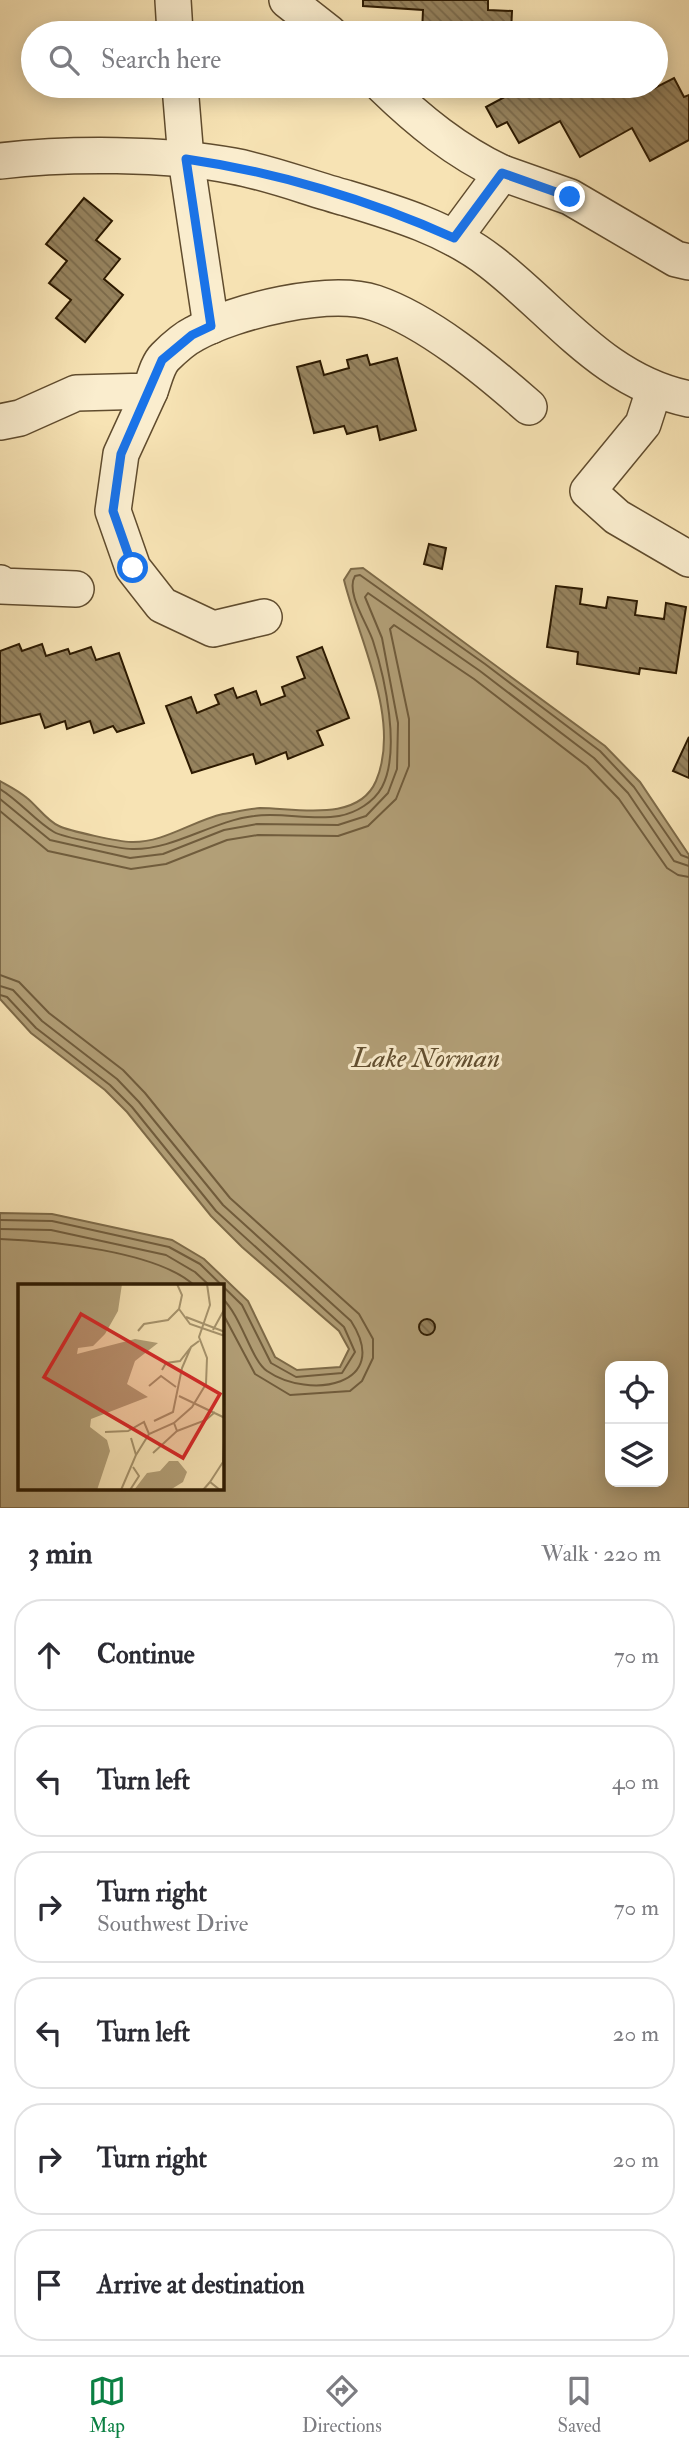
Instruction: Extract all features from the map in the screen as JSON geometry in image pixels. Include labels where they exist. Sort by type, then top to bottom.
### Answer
[{"type":"street","points":[[173,0],[174,21]]},
{"type":"street","points":[[288,0],[314,21]]},
{"type":"street","points":[[181,98],[186,159],[211,326]]},
{"type":"street","points":[[395,98],[464,155],[502,173],[570,197],[676,259],[689,262]]},
{"type":"street","points":[[0,161],[32,157],[186,159],[235,166],[405,216],[454,238],[489,260],[596,357],[620,374],[654,390],[689,399]]},
{"type":"street","points":[[454,238],[502,173]]},
{"type":"street","points":[[264,617],[213,629],[162,605],[133,568],[113,511],[121,454],[162,360],[192,335],[211,326],[286,304],[360,299],[406,318],[472,360],[529,407]]},
{"type":"street","points":[[654,390],[643,424],[588,491],[617,517],[689,559]]},
{"type":"street","points":[[0,422],[20,418],[76,393],[150,391]]},
{"type":"street","points":[[0,583],[1,586],[76,589]]},
{"type":"water","name":"Lake Norman","points":[[363,568],[605,746],[640,782],[689,855],[689,1508],[0,1508],[0,1213],[52,1214],[172,1240],[204,1259],[248,1301],[275,1357],[297,1370],[340,1367],[349,1349],[339,1331],[242,1247],[211,1216],[127,1112],[105,1090],[31,1033],[0,999],[0,781],[24,795],[50,821],[59,826],[131,842],[155,839],[223,814],[260,808],[325,810],[355,803],[367,794],[376,781],[383,757],[384,732],[375,679],[344,580],[351,569]]},
{"type":"building","points":[[363,0],[488,0],[488,10],[512,11],[512,21],[423,21],[423,10],[363,6]]},
{"type":"building","points":[[674,78],[684,97],[689,95],[689,140],[650,161],[632,128],[580,157],[560,121],[519,143],[507,122],[497,127],[486,107],[503,98],[668,98],[668,81]]},
{"type":"building","points":[[84,198],[112,221],[96,240],[120,259],[104,279],[123,295],[85,342],[56,318],[71,300],[49,283],[67,261],[46,244]]},
{"type":"building","points":[[367,355],[370,365],[397,358],[416,430],[380,440],[377,426],[347,434],[344,426],[314,433],[297,367],[320,361],[324,375],[349,368],[347,360]]},
{"type":"building","points":[[429,544],[446,548],[442,569],[424,564]]},
{"type":"building","points":[[556,586],[582,589],[580,604],[606,608],[608,597],[637,601],[635,615],[664,619],[666,603],[686,607],[676,673],[640,668],[639,674],[577,664],[578,652],[547,647]]},
{"type":"building","points":[[19,644],[22,651],[42,644],[46,656],[68,649],[70,654],[91,647],[96,660],[119,653],[144,723],[117,732],[113,726],[94,733],[90,721],[67,729],[65,721],[45,728],[40,714],[0,724],[0,651]]},
{"type":"building","points":[[322,647],[349,718],[317,731],[323,745],[288,759],[286,752],[256,764],[253,754],[192,773],[166,706],[191,697],[197,713],[219,704],[215,695],[233,688],[237,698],[256,691],[261,705],[285,696],[282,687],[305,678],[297,657]]},
{"type":"building","points":[[689,737],[689,778],[673,771]]},
{"type":"building","points":[[424,1319],[430,1319],[435,1327],[433,1333],[424,1335],[419,1330],[419,1324]]},
{"type":"route","points":[[133,568],[113,511],[121,454],[162,360],[192,335],[211,326],[186,159],[235,166],[405,216],[454,238],[502,173],[570,197]]}]
